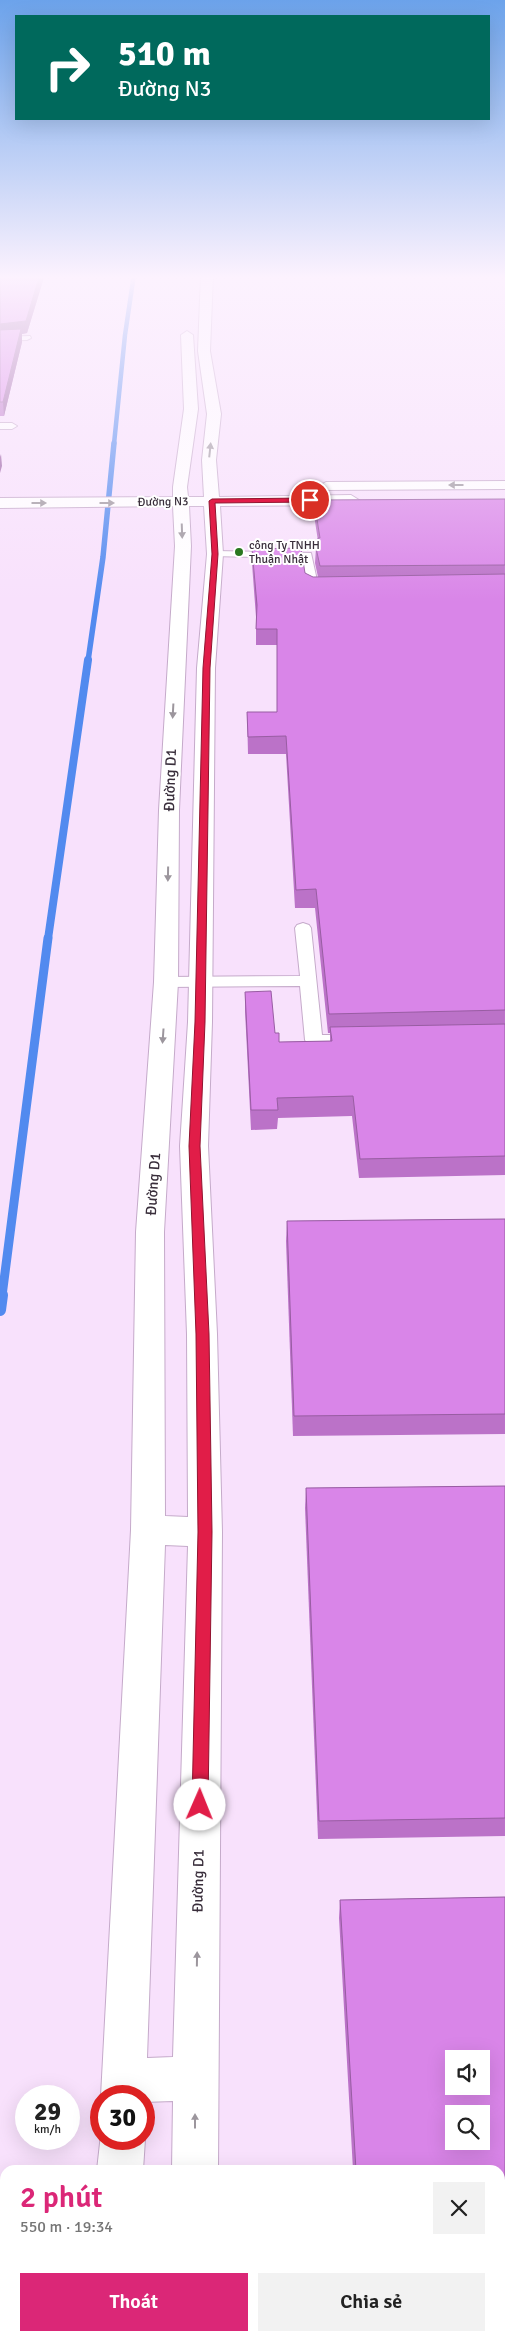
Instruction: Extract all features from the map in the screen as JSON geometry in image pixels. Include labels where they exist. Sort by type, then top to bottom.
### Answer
[{"type":"street","name":"Đường D1","points":[[124,2085],[148,1530],[150,1232],[166,982],[169,810],[175,668],[183,546],[181,495],[191,409],[189,383]]},
{"type":"street","name":"Đường D1","points":[[195,2165],[205,1532],[202,1334],[194,1146],[200,982],[202,800],[208,696],[206,668],[215,554],[209,460],[214,414],[209,383]]},
{"type":"street","name":"Đường N3","points":[[0,503],[79,495],[181,495],[505,484]]},
{"type":"street","name":"Đường N3","points":[[50,488],[79,495]]},
{"type":"street","name":"Đường N3","points":[[211,494],[505,499]]},
{"type":"street","points":[[175,668],[206,668]]},
{"type":"street","points":[[148,1530],[205,1532]]},
{"type":"street","points":[[150,2085],[195,2078]]},
{"type":"street","points":[[120,2165],[121,2150]]},
{"type":"lane","points":[[0,426],[12,426]]},
{"type":"lane","points":[[215,554],[307,554],[313,588],[342,588]]},
{"type":"lane","points":[[303,928],[314,1040],[371,1039]]},
{"type":"lane","points":[[166,982],[308,981]]},
{"type":"building","points":[[0,383],[8,383],[3,402],[0,402]]},
{"type":"building","points":[[505,499],[505,565],[320,566],[316,548],[319,548],[318,538],[320,538],[314,500]]},
{"type":"building","points":[[301,548],[305,573],[313,577],[505,574],[505,1010],[329,1014],[316,889],[296,890],[286,736],[248,737],[247,712],[277,712],[277,629],[256,629],[257,605],[252,549]]},
{"type":"building","points":[[271,991],[275,1033],[279,1033],[279,1042],[332,1041],[330,1027],[505,1024],[505,1156],[360,1159],[353,1096],[277,1098],[278,1110],[251,1110],[245,992]]},
{"type":"building","points":[[505,1219],[505,1414],[294,1416],[287,1221]]},
{"type":"building","points":[[505,1486],[505,1818],[319,1821],[306,1488]]},
{"type":"building","points":[[505,1897],[505,2165],[356,2165],[340,1900]]},
{"type":"waterway","points":[[114,444],[120,383]]},
{"type":"waterway","points":[[88,661],[103,557],[114,443]]},
{"type":"waterway","points":[[48,939],[88,660]]},
{"type":"waterway","points":[[2,1296],[48,938]]},
{"type":"waterway","points":[[0,1310],[2,1295]]},
{"type":"place","name":"công Ty TNHH Thuận Nhật","points":[[239,552]]},
{"type":"route","points":[[200,1805],[205,1532],[202,1334],[194,1146],[200,1022],[202,800],[208,696],[206,668],[215,554],[212,501],[310,500]]}]
